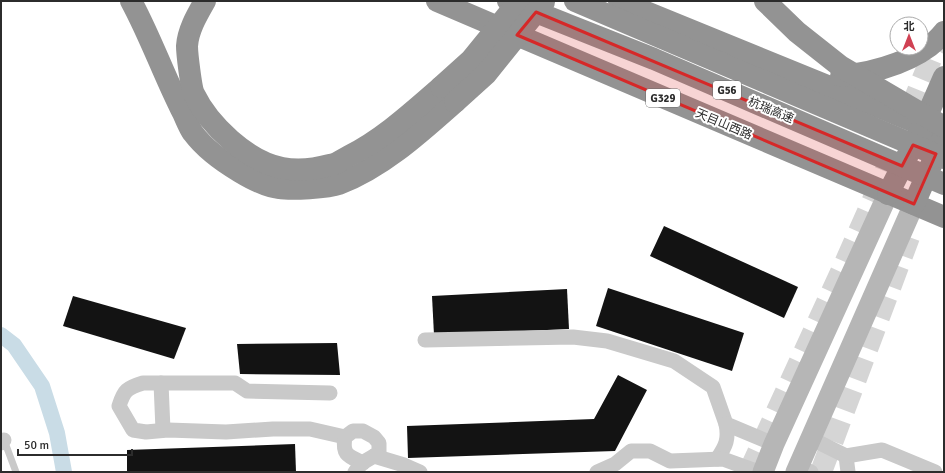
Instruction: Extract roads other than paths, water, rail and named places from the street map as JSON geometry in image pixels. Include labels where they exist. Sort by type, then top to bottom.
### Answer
[{"type":"highway","points":[[132,1],[173,93],[194,133],[209,150],[227,164],[249,178],[278,188],[308,188],[337,185],[366,171],[390,156],[434,120],[486,74],[545,1]]},
{"type":"highway","points":[[204,1],[194,22],[187,46],[193,93],[210,121],[239,147],[259,159],[282,168],[307,169],[332,165],[357,152],[378,139],[421,105],[471,60],[518,1]]},
{"type":"highway","name":"天目山西路","points":[[437,1],[944,217]]},
{"type":"highway","name":"杭瑞高速","points":[[508,1],[654,59],[944,184]]},
{"type":"highway","name":"杭瑞高速","points":[[574,1],[944,158]]},
{"type":"highway","points":[[619,1],[923,125],[944,136],[914,204]]},
{"type":"highway","points":[[766,1],[797,32],[840,66],[944,127]]},
{"type":"highway","points":[[807,78],[861,74],[886,68],[912,57],[938,39],[944,32]]},
{"type":"highway","points":[[888,194],[923,125],[944,77]]},
{"type":"main road","points":[[763,472],[774,444],[888,194]]},
{"type":"main road","points":[[802,470],[810,438],[914,204]]},
{"type":"street","points":[[425,340],[573,337],[607,341],[674,361],[713,387],[726,424],[728,435],[724,449],[717,459]]},
{"type":"street","points":[[161,383],[163,430]]},
{"type":"street","points":[[330,393],[247,391],[235,383],[143,384],[130,387],[122,395],[118,406],[133,430],[146,432],[163,430],[226,432],[273,429],[310,429],[345,437]]},
{"type":"street","points":[[726,424],[774,444]]},
{"type":"street","points":[[364,464],[379,452],[379,443],[374,437],[363,431],[353,431],[345,437],[343,447],[348,456],[364,464],[404,465],[420,472]]},
{"type":"street","points":[[810,438],[846,456],[882,450],[935,472]]},
{"type":"street","points":[[597,472],[615,464],[631,451],[650,451],[670,461],[677,467],[723,459],[759,472]]},
{"type":"street","points":[[846,456],[848,472]]},
{"type":"lane","points":[[2,440],[16,472]]},
{"type":"waterway","points":[[1,335],[14,345],[42,386],[57,433],[64,472]]},
{"type":"tunnel","points":[[749,472],[842,270],[881,182],[935,49],[944,33]]},
{"type":"tunnel","points":[[821,472],[909,237]]}]
